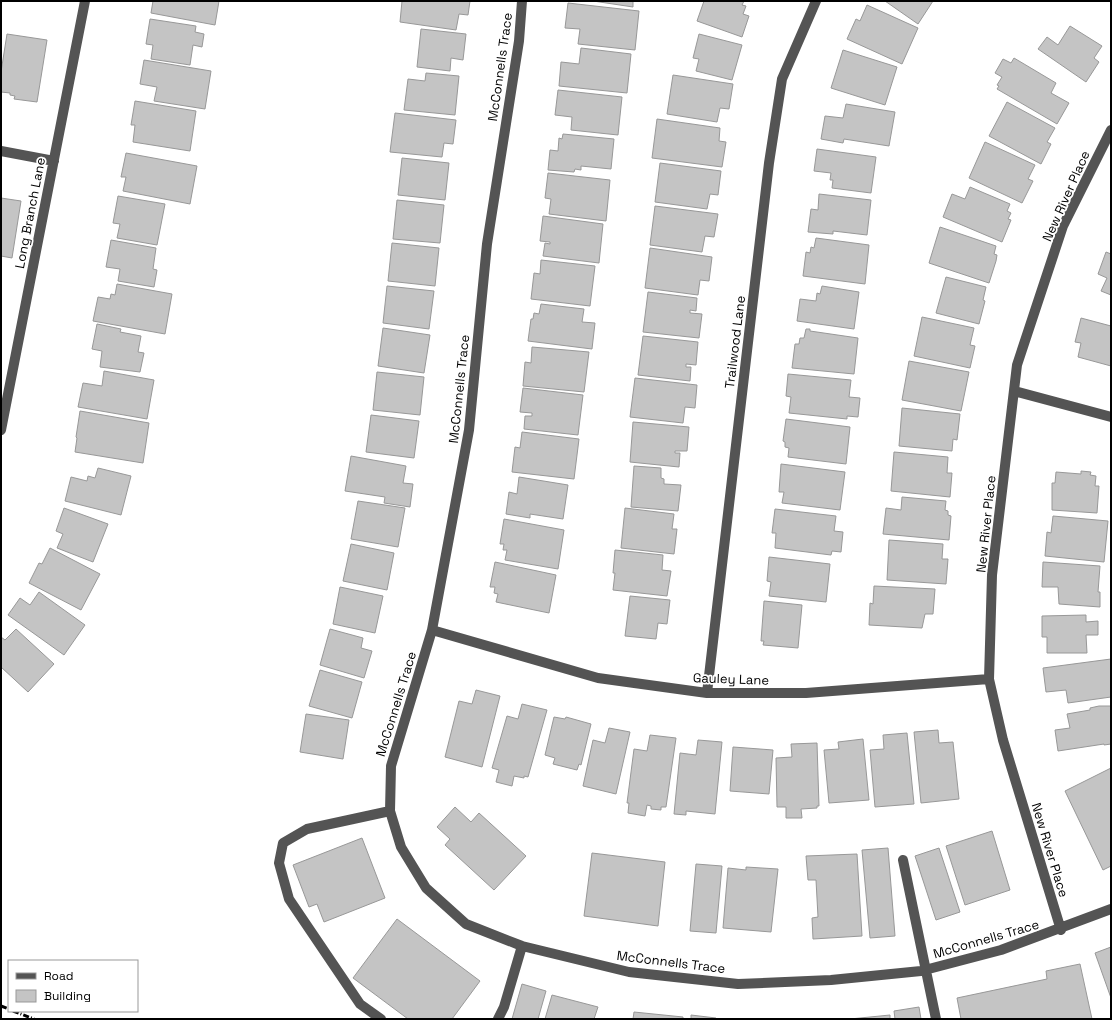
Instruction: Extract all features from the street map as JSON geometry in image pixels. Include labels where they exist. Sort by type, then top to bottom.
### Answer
[{"type":"street","name":"Long Branch Lane","points":[[1,430],[85,1]]},
{"type":"street","name":"McConnells Trace","points":[[522,1],[519,42],[487,244],[469,430],[432,630],[391,766],[390,811],[401,847],[426,888],[466,924],[522,946],[629,972],[738,984],[832,980],[925,970],[1002,950],[1061,930],[1111,909]]},
{"type":"street","name":"Trailwood Lane","points":[[707,693],[769,162],[782,79],[816,1]]},
{"type":"street","name":"New River Place","points":[[1061,930],[1003,740],[989,679],[992,575],[1017,366],[1064,226],[1111,130]]},
{"type":"street","points":[[1,151],[54,161]]},
{"type":"street","points":[[1014,391],[1111,417]]},
{"type":"street","name":"Gauley Lane","points":[[432,630],[598,678],[707,693],[806,693],[989,679]]},
{"type":"street","points":[[381,1019],[360,1004],[289,899],[279,863],[283,843],[307,829],[390,811]]},
{"type":"street","points":[[903,860],[936,1019]]},
{"type":"street","points":[[498,1019],[504,1007],[522,946]]},
{"type":"building","points":[[153,1],[219,1],[215,25],[151,13]]},
{"type":"building","points":[[402,1],[470,1],[468,15],[459,14],[456,30],[400,22]]},
{"type":"building","points":[[593,1],[633,1],[633,7]]},
{"type":"building","points":[[704,1],[744,1],[742,5],[746,6],[743,14],[749,16],[742,37],[697,21]]},
{"type":"building","points":[[885,1],[933,1],[918,24]]},
{"type":"building","points":[[568,3],[639,11],[635,50],[578,44],[580,29],[565,28]]},
{"type":"building","points":[[867,5],[918,28],[902,64],[847,39],[856,19],[860,21]]},
{"type":"building","points":[[150,19],[196,26],[195,32],[204,34],[202,47],[193,45],[190,65],[151,59],[153,45],[146,44]]},
{"type":"building","points":[[1070,26],[1102,46],[1094,58],[1099,62],[1086,82],[1038,49],[1047,37],[1058,45]]},
{"type":"building","points":[[421,29],[466,34],[463,60],[451,58],[450,71],[417,67]]},
{"type":"building","points":[[7,34],[47,40],[37,102],[14,99],[15,96],[10,95],[10,93],[1,92],[1,72]]},
{"type":"building","points":[[699,34],[742,45],[732,80],[696,71],[699,59],[693,58]]},
{"type":"building","points":[[581,48],[631,54],[627,93],[559,86],[561,62],[579,64]]},
{"type":"building","points":[[843,50],[897,67],[885,105],[831,88]]},
{"type":"building","points":[[1014,58],[1056,83],[1051,93],[1069,103],[1057,124],[997,89],[999,86],[997,85],[1002,77],[995,73],[1003,59],[1011,63]]},
{"type":"building","points":[[144,60],[211,71],[205,109],[154,101],[157,87],[140,84]]},
{"type":"building","points":[[426,73],[459,76],[455,115],[404,110],[408,79],[425,81]]},
{"type":"building","points":[[673,75],[733,84],[729,109],[720,108],[717,122],[667,114]]},
{"type":"building","points":[[558,90],[622,97],[618,135],[571,130],[572,117],[555,115]]},
{"type":"building","points":[[135,101],[196,111],[190,151],[133,142],[135,125],[131,125]]},
{"type":"building","points":[[1007,102],[1055,128],[1047,142],[1051,144],[1041,164],[989,136]]},
{"type":"building","points":[[846,104],[895,112],[889,146],[844,139],[843,143],[821,139],[825,116],[843,118]]},
{"type":"building","points":[[395,113],[456,120],[453,144],[444,143],[442,157],[390,152]]},
{"type":"building","points":[[657,119],[720,128],[719,141],[726,142],[722,167],[652,158]]},
{"type":"building","points":[[563,134],[614,139],[611,169],[581,166],[581,170],[575,169],[574,172],[548,170],[550,150],[558,151],[559,138],[562,139]]},
{"type":"building","points":[[985,142],[1035,165],[1028,179],[1033,181],[1022,203],[969,178]]},
{"type":"building","points":[[817,149],[876,157],[871,193],[832,188],[833,180],[830,180],[831,173],[814,171]]},
{"type":"building","points":[[126,153],[197,166],[190,204],[123,191],[126,177],[121,177]]},
{"type":"building","points":[[402,158],[449,163],[445,200],[398,195]]},
{"type":"building","points":[[660,163],[721,171],[718,195],[710,194],[707,209],[655,202]]},
{"type":"building","points":[[548,173],[610,180],[606,221],[549,214],[551,199],[545,198]]},
{"type":"building","points":[[970,187],[1010,204],[1007,211],[1011,213],[1008,219],[1011,220],[1002,242],[943,217],[952,194],[965,199]]},
{"type":"building","points":[[819,194],[871,200],[867,235],[833,231],[833,234],[808,232],[811,209],[818,210]]},
{"type":"building","points":[[118,196],[165,204],[157,245],[117,238],[120,224],[113,223]]},
{"type":"building","points":[[1,198],[21,201],[12,258],[1,256]]},
{"type":"building","points":[[397,200],[444,205],[440,243],[393,239]]},
{"type":"building","points":[[655,206],[718,214],[714,237],[705,236],[702,252],[650,245]]},
{"type":"building","points":[[543,216],[603,224],[599,263],[543,256],[545,243],[550,244],[550,242],[540,241]]},
{"type":"building","points":[[940,227],[996,246],[994,254],[997,255],[996,261],[989,283],[929,263]]},
{"type":"building","points":[[816,238],[869,245],[865,284],[803,276],[806,252],[810,253],[811,247],[814,248]]},
{"type":"building","points":[[111,240],[156,248],[153,269],[157,270],[154,287],[118,281],[120,269],[106,267]]},
{"type":"building","points":[[392,243],[439,248],[435,286],[388,281]]},
{"type":"building","points":[[650,248],[712,257],[709,281],[700,280],[698,295],[645,288]]},
{"type":"building","points":[[1106,252],[1111,254],[1111,295],[1101,291],[1107,278],[1098,274]]},
{"type":"building","points":[[541,260],[595,266],[590,306],[531,299],[534,273],[540,274]]},
{"type":"building","points":[[946,277],[986,287],[983,300],[985,301],[979,324],[936,313]]},
{"type":"building","points":[[117,284],[172,294],[165,334],[93,321],[98,297],[110,299],[111,294],[115,295]]},
{"type":"building","points":[[387,286],[434,291],[429,329],[383,323]]},
{"type":"building","points":[[822,286],[859,292],[854,329],[797,321],[800,299],[816,301],[817,293],[820,294]]},
{"type":"building","points":[[648,292],[697,298],[696,311],[690,310],[690,313],[702,314],[699,338],[643,332]]},
{"type":"building","points":[[541,304],[584,309],[582,322],[595,323],[592,349],[528,341],[531,319],[533,319],[534,313],[539,314]]},
{"type":"building","points":[[922,317],[974,328],[970,345],[975,346],[970,368],[914,356]]},
{"type":"building","points":[[1081,318],[1111,326],[1111,366],[1078,357],[1081,343],[1075,342]]},
{"type":"building","points":[[97,324],[121,329],[120,332],[141,336],[138,352],[144,353],[140,372],[100,367],[102,351],[92,349]]},
{"type":"building","points":[[383,328],[430,335],[424,373],[378,366]]},
{"type":"building","points":[[806,329],[810,329],[810,331],[858,338],[854,374],[792,368],[795,344],[799,344],[800,338],[804,338]]},
{"type":"building","points":[[643,336],[698,342],[696,365],[686,364],[686,367],[691,367],[690,381],[638,375]]},
{"type":"building","points":[[532,347],[589,352],[584,392],[523,386],[525,362],[531,363]]},
{"type":"building","points":[[909,361],[969,372],[961,411],[902,400]]},
{"type":"building","points":[[104,371],[154,380],[147,419],[78,407],[83,383],[102,386]]},
{"type":"building","points":[[377,372],[424,377],[420,415],[373,410]]},
{"type":"building","points":[[788,374],[851,380],[849,397],[860,398],[858,417],[847,416],[847,419],[789,413],[791,397],[786,396]]},
{"type":"building","points":[[635,378],[697,385],[695,408],[685,407],[683,423],[630,417]]},
{"type":"building","points":[[523,388],[583,395],[578,435],[524,429],[525,416],[532,416],[532,413],[520,412]]},
{"type":"building","points":[[902,408],[960,414],[957,440],[953,439],[952,451],[899,446]]},
{"type":"building","points":[[80,411],[149,423],[143,463],[75,452]]},
{"type":"building","points":[[371,415],[419,421],[414,458],[366,452]]},
{"type":"building","points":[[786,419],[850,427],[846,464],[788,457],[789,448],[785,447],[785,442],[783,441]]},
{"type":"building","points":[[633,422],[689,427],[687,451],[675,451],[675,453],[680,453],[679,467],[630,462]]},
{"type":"building","points":[[522,432],[579,439],[574,479],[512,472],[515,447],[520,448]]},
{"type":"building","points":[[894,452],[948,457],[947,473],[952,473],[950,497],[891,491]]},
{"type":"building","points":[[351,456],[406,466],[403,483],[413,484],[410,507],[384,503],[385,497],[345,491]]},
{"type":"building","points":[[781,464],[845,472],[840,510],[782,503],[784,492],[779,492]]},
{"type":"building","points":[[634,466],[661,468],[661,478],[664,479],[664,484],[681,485],[678,511],[631,507]]},
{"type":"building","points":[[98,468],[131,476],[121,515],[65,501],[71,477],[87,481],[88,476],[95,478]]},
{"type":"building","points":[[1081,471],[1091,472],[1090,475],[1096,476],[1095,486],[1099,486],[1097,513],[1052,510],[1052,483],[1055,483],[1056,472],[1081,474]]},
{"type":"building","points":[[519,477],[568,485],[563,519],[530,514],[530,518],[506,514],[509,492],[517,494]]},
{"type":"building","points":[[902,497],[946,501],[945,510],[948,511],[948,515],[951,516],[949,540],[883,534],[886,508],[901,510]]},
{"type":"building","points":[[358,501],[405,508],[398,547],[351,539]]},
{"type":"building","points":[[64,508],[108,524],[93,562],[57,548],[63,534],[56,531]]},
{"type":"building","points":[[625,508],[674,514],[672,529],[677,529],[674,554],[621,548]]},
{"type":"building","points":[[775,509],[836,516],[834,531],[843,532],[841,552],[832,551],[831,555],[775,548],[776,533],[772,533]]},
{"type":"building","points":[[1053,516],[1108,521],[1104,562],[1045,556],[1047,532],[1051,533]]},
{"type":"building","points":[[504,519],[564,530],[558,569],[505,560],[507,550],[503,550],[504,544],[500,544]]},
{"type":"building","points":[[889,540],[943,544],[942,559],[948,559],[946,584],[887,580]]},
{"type":"building","points":[[351,544],[394,553],[387,590],[343,581]]},
{"type":"building","points":[[50,548],[100,574],[81,610],[29,583],[39,563],[42,564]]},
{"type":"building","points":[[615,550],[663,555],[662,570],[671,571],[667,596],[613,590]]},
{"type":"building","points":[[769,557],[830,564],[826,602],[769,596],[771,582],[767,581]]},
{"type":"building","points":[[495,562],[556,575],[549,613],[496,602],[498,594],[494,593],[495,587],[490,587]]},
{"type":"building","points":[[1043,562],[1100,566],[1098,592],[1100,592],[1100,607],[1059,604],[1058,587],[1042,587]]},
{"type":"building","points":[[874,586],[935,589],[933,614],[925,614],[922,628],[869,625],[870,603],[873,604]]},
{"type":"building","points":[[340,587],[383,596],[375,633],[333,624]]},
{"type":"building","points":[[39,592],[85,625],[64,655],[8,615],[20,598],[30,605]]},
{"type":"building","points":[[630,596],[670,600],[667,624],[658,623],[656,639],[625,636]]},
{"type":"building","points":[[764,601],[802,605],[798,648],[763,645],[764,641],[761,641]]},
{"type":"building","points":[[1086,615],[1086,622],[1098,621],[1098,635],[1086,635],[1087,653],[1047,653],[1047,637],[1042,637],[1042,616]]},
{"type":"building","points":[[16,629],[54,664],[28,692],[1,667],[1,637],[5,640]]},
{"type":"building","points":[[330,629],[363,638],[361,648],[372,651],[364,678],[320,665]]},
{"type":"building","points":[[1111,659],[1111,697],[1068,703],[1066,690],[1046,692],[1043,668]]},
{"type":"building","points":[[320,670],[362,682],[352,718],[309,706]]},
{"type":"building","points":[[476,690],[500,696],[482,767],[445,757],[459,701],[472,704]]},
{"type":"building","points":[[522,704],[547,710],[528,777],[524,776],[524,778],[514,776],[512,786],[496,782],[499,770],[492,768],[507,716],[518,719]]},
{"type":"building","points":[[1111,706],[1111,744],[1058,751],[1055,730],[1070,728],[1067,714],[1090,710],[1090,708]]},
{"type":"building","points":[[306,714],[349,720],[343,759],[300,752]]},
{"type":"building","points":[[554,717],[565,719],[566,717],[591,724],[581,765],[579,764],[577,770],[553,764],[555,758],[545,755]]},
{"type":"building","points":[[609,728],[630,732],[616,794],[583,786],[593,740],[605,743]]},
{"type":"building","points":[[938,730],[939,743],[953,742],[959,799],[921,803],[914,732]]},
{"type":"building","points":[[907,733],[914,804],[875,807],[870,750],[884,749],[883,735]]},
{"type":"building","points":[[650,735],[676,738],[666,807],[661,807],[661,810],[651,809],[651,806],[647,805],[645,816],[628,813],[629,803],[627,803],[634,749],[647,751]]},
{"type":"building","points":[[863,739],[869,800],[829,803],[824,750],[839,749],[838,742]]},
{"type":"building","points":[[698,740],[722,742],[715,814],[686,811],[686,815],[674,814],[680,753],[696,755]]},
{"type":"building","points":[[817,743],[819,806],[817,806],[817,808],[801,809],[802,818],[786,818],[786,807],[777,807],[776,758],[792,757],[791,744]]},
{"type":"building","points":[[733,747],[773,750],[769,794],[730,791]]},
{"type":"building","points":[[1111,768],[1111,866],[1103,870],[1065,791]]},
{"type":"building","points":[[455,807],[471,822],[479,813],[526,856],[494,890],[445,845],[450,839],[437,827]]},
{"type":"building","points":[[992,831],[1010,890],[965,905],[946,846]]},
{"type":"building","points":[[362,838],[385,898],[324,922],[317,904],[309,907],[293,865]]},
{"type":"building","points":[[888,848],[895,936],[870,938],[862,850]]},
{"type":"building","points":[[939,848],[960,912],[936,920],[915,856]]},
{"type":"building","points":[[592,853],[665,862],[658,926],[584,916]]},
{"type":"building","points":[[857,854],[862,936],[813,939],[812,918],[818,917],[816,880],[808,880],[806,856]]},
{"type":"building","points":[[696,864],[722,866],[716,933],[690,931]]},
{"type":"building","points":[[746,867],[778,869],[771,932],[723,928],[728,868],[746,870]]},
{"type":"building","points":[[397,919],[480,981],[452,1019],[408,1019],[353,978]]},
{"type":"building","points":[[1111,947],[1111,998],[1095,953]]},
{"type":"building","points":[[1080,964],[1092,1019],[961,1019],[957,998],[1047,979],[1046,971]]},
{"type":"building","points":[[522,984],[546,991],[538,1019],[512,1019]]},
{"type":"building","points":[[552,995],[598,1007],[594,1019],[545,1019]]},
{"type":"building","points":[[919,1007],[921,1019],[895,1019],[894,1011]]},
{"type":"building","points":[[634,1012],[683,1017],[683,1019],[633,1019]]},
{"type":"building","points":[[691,1015],[716,1018],[716,1019],[691,1019]]},
{"type":"building","points":[[890,1015],[890,1019],[850,1019]]},
{"type":"railway","points":[[1,1006],[8,1009]]},
{"type":"railway","points":[[16,1012],[34,1019]]}]
